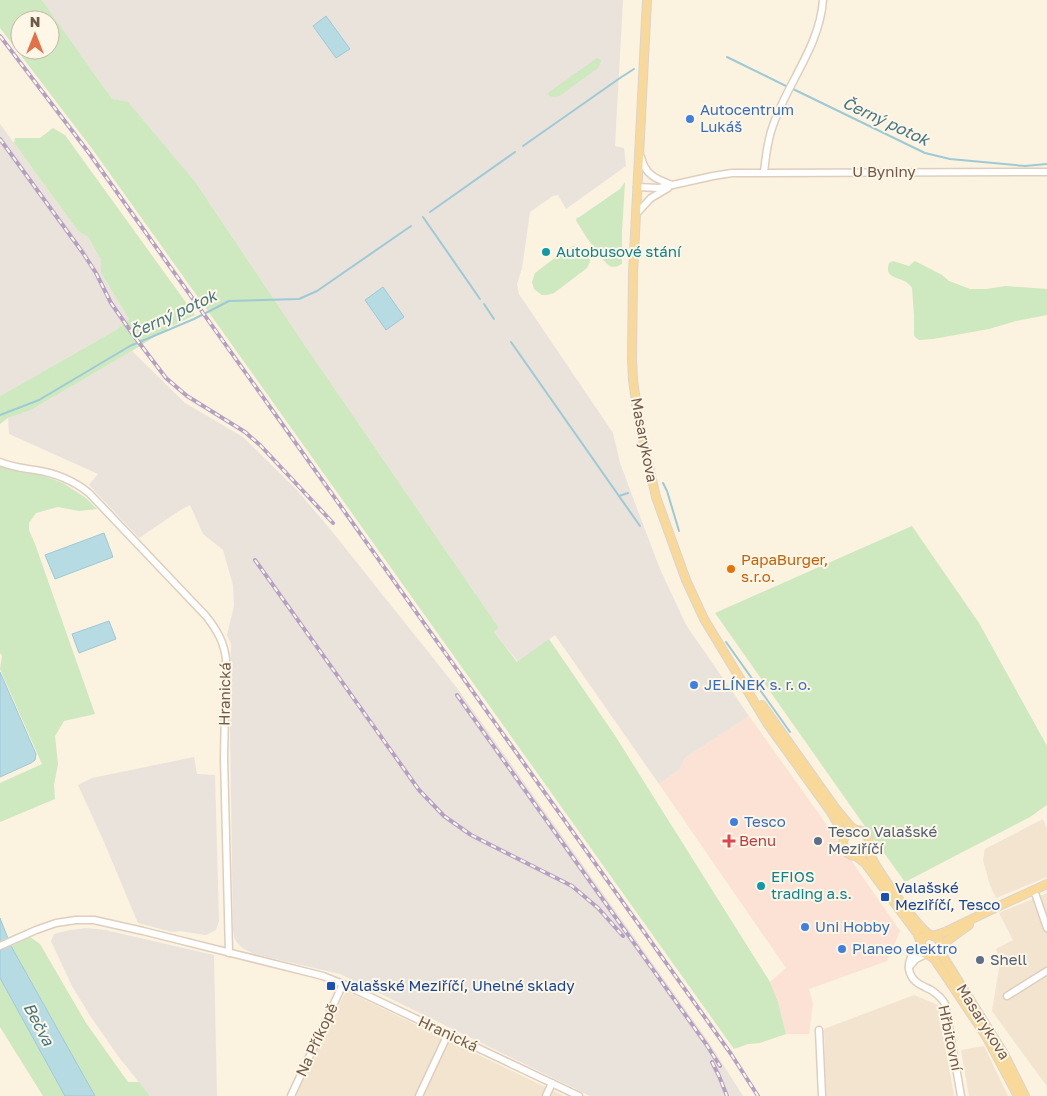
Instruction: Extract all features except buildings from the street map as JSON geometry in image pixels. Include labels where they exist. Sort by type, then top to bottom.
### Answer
[{"type":"main road","name":"Masarykova","points":[[647,0],[633,273],[632,359],[643,445],[656,497],[686,580],[704,619],[767,723],[831,812],[843,833],[845,850],[865,863],[917,933],[920,944]]},
{"type":"main road","name":"Masarykova","points":[[738,673],[851,828],[861,831],[867,836],[869,852],[879,870],[918,924],[932,935]]},
{"type":"main road","points":[[844,838],[849,832],[856,830]]},
{"type":"main road","points":[[856,856],[868,848]]},
{"type":"main road","points":[[982,915],[939,948],[935,954],[928,955],[922,951],[920,944],[925,936],[945,932],[1047,884]]},
{"type":"main road","points":[[932,935],[938,940],[939,948]]},
{"type":"main road","name":"Masarykova","points":[[939,948],[996,1040],[1020,1093]]},
{"type":"main road","name":"Masarykova","points":[[928,955],[935,960],[986,1036],[1020,1093]]},
{"type":"street","points":[[764,172],[769,136],[775,119],[815,37],[823,9],[823,0]]},
{"type":"street","points":[[640,151],[643,167],[647,172],[661,181],[673,185]]},
{"type":"street","name":"U Byniny","points":[[673,185],[732,173],[1047,172]]},
{"type":"street","points":[[637,187],[659,188],[673,185]]},
{"type":"street","points":[[636,214],[651,198],[673,185]]},
{"type":"street","name":"Hranická","points":[[0,462],[56,475],[73,482],[89,493],[206,616],[220,637],[226,659],[224,758],[229,953]]},
{"type":"street","points":[[1034,890],[1047,928]]},
{"type":"street","name":"Hranická","points":[[0,946],[36,930],[62,922],[94,920],[323,976],[579,1096]]},
{"type":"street","points":[[909,967],[911,956],[920,944]]},
{"type":"street","points":[[909,967],[916,959],[928,955]]},
{"type":"street","name":"Hřbitovní","points":[[909,967],[910,974],[914,980],[935,993],[945,1004],[961,1096]]},
{"type":"street","points":[[1007,996],[1047,971]]},
{"type":"street","name":"Na Příkopě","points":[[291,1096],[343,984]]},
{"type":"street","points":[[819,1030],[822,1096]]},
{"type":"street","points":[[419,1096],[448,1034]]},
{"type":"street","points":[[546,1096],[552,1083]]},
{"type":"shaded area","points":[[42,0],[623,0],[615,146],[624,148],[626,166],[566,209],[558,195],[553,196],[530,212],[522,268],[517,284],[519,294],[613,433],[620,463],[644,527],[660,569],[686,625],[749,716],[685,758],[679,770],[659,784],[555,635],[518,662],[494,632],[499,628],[196,183],[112,99],[60,25],[60,10],[49,10]]},
{"type":"shaded area","points":[[0,124],[78,231],[88,237],[101,260],[101,273],[129,319],[116,330],[0,396]]},
{"type":"shaded area","points":[[132,351],[185,403],[243,437],[296,489],[330,529],[457,688],[710,1044],[743,1096],[590,1096],[340,974],[254,954],[238,944],[233,930],[230,731],[231,644],[227,635],[234,606],[233,585],[223,550],[203,534],[190,505],[139,538],[89,485],[98,474],[9,434],[8,418],[31,410]]},
{"type":"shaded area","points":[[749,716],[900,931],[887,961],[809,989],[813,1004],[809,1034],[786,1034],[778,1002],[770,982],[786,968],[659,784],[679,770],[685,758]]},
{"type":"shaded area","points":[[194,757],[197,774],[215,775],[219,921],[216,930],[206,935],[180,931],[172,932],[138,923],[78,785],[92,778]]},
{"type":"shaded area","points":[[1043,819],[1047,829],[1047,877],[996,898],[983,860],[985,849]]},
{"type":"shaded area","points":[[1047,893],[1047,1088],[992,1011],[1000,962],[996,949],[1013,940],[999,913]]},
{"type":"shaded area","points":[[86,928],[105,930],[214,955],[217,1096],[150,1096],[118,1056],[72,986],[51,941],[54,934]]},
{"type":"shaded area","points":[[346,991],[564,1096],[294,1096]]},
{"type":"shaded area","points":[[914,995],[938,1005],[954,1096],[826,1096],[824,1029]]},
{"type":"shaded area","points":[[984,1046],[1008,1096],[969,1096],[961,1050]]},
{"type":"green space","points":[[0,0],[42,0],[49,10],[10,10],[10,41],[0,28]]},
{"type":"green space","points":[[60,25],[112,99],[128,102],[196,183],[499,628],[494,632],[517,662],[549,639],[614,734],[770,982],[778,1002],[786,1034],[734,1049],[93,150],[24,60],[60,60]]},
{"type":"green space","points":[[597,58],[601,60],[597,69],[559,96],[549,96],[549,92]]},
{"type":"green space","points":[[53,128],[65,135],[195,315],[170,327],[31,410],[8,418],[0,424],[0,396],[116,330],[129,319],[101,273],[101,260],[88,237],[78,231],[14,143],[15,138],[40,138]]},
{"type":"green space","points":[[625,182],[622,264],[613,267],[602,259],[576,220],[577,217],[620,189]]},
{"type":"green space","points":[[574,246],[583,249],[587,253],[590,262],[587,268],[554,293],[542,295],[534,289],[532,282],[535,273],[568,248]]},
{"type":"green space","points":[[893,261],[909,266],[915,261],[942,275],[949,281],[970,289],[1006,286],[1047,289],[1047,315],[989,329],[919,340],[914,335],[912,288],[907,282],[889,273],[889,263]]},
{"type":"green space","points":[[0,458],[3,461],[63,483],[86,498],[97,509],[79,511],[58,507],[36,513],[29,523],[29,530],[95,714],[64,721],[55,736],[58,764],[54,785],[55,799],[0,822],[0,783],[42,764],[0,669],[2,656],[0,653]]},
{"type":"green space","points":[[912,526],[979,623],[1047,746],[1047,805],[1030,817],[905,882],[715,613]]},
{"type":"green space","points":[[30,937],[40,944],[86,1023],[128,1082],[139,1082],[150,1096],[95,1096],[11,946]]},
{"type":"green space","points":[[0,978],[65,1096],[43,1096],[0,1027]]},
{"type":"water","points":[[326,16],[350,49],[336,58],[313,26]]},
{"type":"water","points":[[383,287],[404,317],[386,330],[365,300]]},
{"type":"water","points":[[104,533],[113,557],[55,579],[45,555]]},
{"type":"water","points":[[109,621],[116,639],[79,653],[72,634]]},
{"type":"water","points":[[0,672],[36,754],[35,760],[31,763],[0,777]]},
{"type":"water","name":"Bečva","points":[[0,918],[11,946],[95,1096],[65,1096],[0,978]]},
{"type":"waterway","name":"Černý potok","points":[[727,57],[788,87]]},
{"type":"waterway","name":"Černý potok","points":[[523,146],[634,69]]},
{"type":"waterway","name":"Černý potok","points":[[793,89],[925,153],[950,159],[1025,166],[1047,164]]},
{"type":"waterway","name":"Černý potok","points":[[430,212],[515,152]]},
{"type":"waterway","points":[[423,217],[480,299]]},
{"type":"waterway","name":"Černý potok","points":[[0,415],[39,400],[130,346],[194,319],[229,301],[299,299],[317,291],[411,226]]},
{"type":"waterway","points":[[484,304],[494,319]]},
{"type":"waterway","points":[[511,342],[640,526]]},
{"type":"waterway","points":[[663,483],[679,531]]},
{"type":"waterway","points":[[619,496],[628,493]]},
{"type":"waterway","points":[[726,642],[790,732]]},
{"type":"railway","points":[[0,36],[89,153],[731,1054],[758,1096]]},
{"type":"railway","points":[[0,139],[83,253],[96,273],[111,303],[166,378],[187,396],[245,432],[260,445],[333,523]]},
{"type":"railway","points":[[255,560],[419,790],[444,816],[471,835],[572,886],[598,908],[623,936]]},
{"type":"railway","points":[[457,695],[720,1066]]},
{"type":"railway","points":[[712,1062],[727,1096]]},
{"type":"place","name":"Autocentrum Lukáš","points":[[690,119]]},
{"type":"place","name":"Autobusové stání","points":[[546,252]]},
{"type":"place","name":"PapaBurger, s.r.o.","points":[[731,569]]},
{"type":"place","name":"JELÍNEK s. r. o.","points":[[694,685]]},
{"type":"place","name":"Tesco","points":[[734,822]]},
{"type":"place","name":"Benu","points":[[729,841]]},
{"type":"place","name":"Tesco Valašské Meziříčí","points":[[818,841]]},
{"type":"place","name":"EFIOS trading a.s.","points":[[761,886]]},
{"type":"place","name":"Valašské Meziříčí, Tesco","points":[[885,897]]},
{"type":"place","name":"Uni Hobby","points":[[805,927]]},
{"type":"place","name":"Planeo elektro","points":[[842,949]]},
{"type":"place","name":"Shell","points":[[980,960]]},
{"type":"place","name":"Valašské Meziříčí, Uhelné sklady","points":[[331,986]]}]
